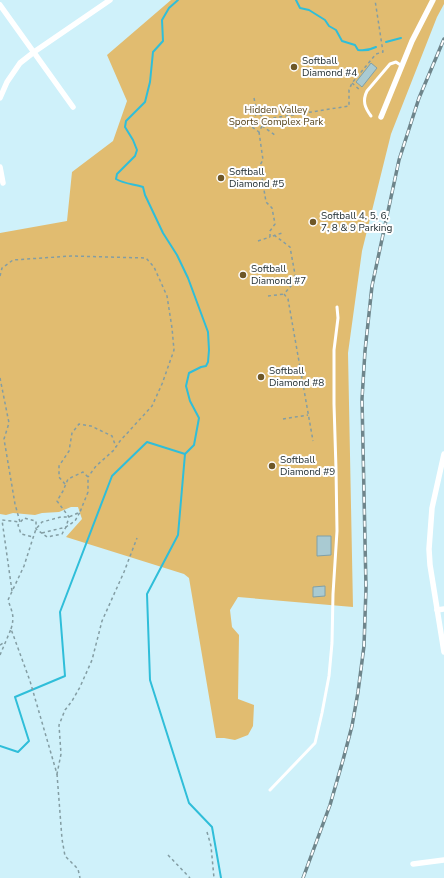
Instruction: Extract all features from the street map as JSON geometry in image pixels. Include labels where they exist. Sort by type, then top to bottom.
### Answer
[{"type":"street","points":[[0,98],[7,82],[20,64],[34,52],[110,0]]},
{"type":"street","points":[[381,116],[412,41],[433,0]]},
{"type":"street","points":[[0,5],[73,108]]},
{"type":"street","points":[[0,167],[3,184]]},
{"type":"street","points":[[444,454],[435,492],[429,549],[430,565],[444,652]]},
{"type":"street","points":[[438,610],[444,609]]},
{"type":"street","points":[[413,864],[444,860]]},
{"type":"lane","points":[[371,116],[367,111],[364,101],[367,92],[392,62],[396,62],[402,66]]},
{"type":"lane","points":[[270,790],[315,743],[329,676],[337,531],[334,350],[338,318],[337,307]]},
{"type":"path","points":[[270,237],[270,231],[275,224],[272,208],[266,202],[260,165],[263,160],[259,132],[267,120],[349,106],[349,90],[352,83],[376,54],[384,52],[375,0]]},
{"type":"path","points":[[352,83],[362,91]]},
{"type":"path","points":[[254,98],[257,113],[267,120]]},
{"type":"path","points":[[249,125],[257,113]]},
{"type":"path","points":[[233,128],[249,125],[259,132]]},
{"type":"path","points":[[262,126],[275,136]]},
{"type":"path","points":[[258,241],[282,233]]},
{"type":"path","points":[[268,296],[284,294],[296,280],[290,248],[274,235]]},
{"type":"path","points":[[0,276],[2,268],[13,260],[71,256],[146,258],[154,267],[167,296],[174,350],[162,384],[152,406],[114,450],[96,466],[88,477],[88,492],[75,521],[66,527],[42,533]]},
{"type":"path","points":[[284,294],[288,299],[313,440]]},
{"type":"path","points":[[0,378],[9,423],[4,439],[15,504],[20,522],[18,525],[21,534],[33,537]]},
{"type":"path","points":[[283,419],[308,415]]},
{"type":"path","points":[[66,485],[59,477],[59,466],[69,451],[72,433],[79,424],[91,426],[112,436],[116,447]]},
{"type":"path","points":[[69,517],[57,501],[68,479],[83,472],[88,477]]},
{"type":"path","points":[[0,655],[14,620],[8,600],[24,566],[36,529],[42,522],[61,517],[69,517],[80,512]]},
{"type":"path","points":[[36,529],[47,537],[62,534],[69,517]]},
{"type":"path","points":[[20,522],[24,518],[36,521],[36,529]]},
{"type":"path","points":[[12,591],[1,519],[20,522]]},
{"type":"path","points":[[57,774],[61,754],[59,725],[65,710],[80,687],[92,660],[102,621],[124,572],[137,538]]},
{"type":"path","points":[[11,630],[30,681],[57,774],[62,839],[65,856],[78,869],[80,878]]},
{"type":"path","points":[[0,645],[5,642]]},
{"type":"path","points":[[207,832],[211,846],[214,878]]},
{"type":"path","points":[[168,855],[190,878]]},
{"type":"green space","name":"Hidden Valley Sports Complex Park","points":[[171,0],[444,0],[444,4],[437,17],[391,134],[362,251],[348,353],[353,607],[238,597],[230,610],[232,627],[239,635],[238,699],[254,705],[253,726],[248,735],[235,740],[216,738],[189,578],[184,574],[66,537],[82,519],[78,507],[71,507],[59,512],[35,515],[13,513],[6,515],[0,514],[0,233],[67,221],[72,172],[113,141],[127,101],[107,55]]},
{"type":"building","points":[[371,63],[377,68],[362,87],[356,82]]},
{"type":"building","points":[[317,536],[331,536],[331,555],[317,556]]},
{"type":"building","points":[[325,586],[325,596],[313,597],[313,587]]},
{"type":"waterway","points":[[0,746],[18,752],[29,741],[15,697],[65,676],[60,612],[112,476],[147,442],[185,454],[194,445],[199,418],[190,401],[186,386],[189,373],[206,366],[208,362],[208,332],[188,278],[177,255],[163,233],[145,195],[143,187],[116,179],[117,174],[135,156],[137,150],[125,127],[126,121],[145,102],[150,82],[153,52],[163,41],[162,20],[169,8],[178,0]]},
{"type":"waterway","points":[[296,0],[300,8],[309,10],[325,20],[329,26],[336,30],[342,41],[355,45],[358,50],[367,50],[376,47]]},
{"type":"waterway","points":[[386,42],[401,38]]},
{"type":"waterway","points":[[185,454],[178,535],[147,594],[150,680],[189,803],[212,827],[221,878]]},
{"type":"railway","points":[[303,878],[330,805],[352,726],[364,646],[366,588],[362,399],[365,351],[372,286],[399,160],[419,98],[444,39]]},
{"type":"place","name":"Softball Diamond #4","points":[[294,67]]},
{"type":"place","name":"Softball Diamond #5","points":[[221,178]]},
{"type":"place","name":"Softball 4, 5, 6, 7, 8 & 9 Parking","points":[[313,222]]},
{"type":"place","name":"Softball Diamond #7","points":[[243,275]]},
{"type":"place","name":"Softball Diamond #8","points":[[261,377]]},
{"type":"place","name":"Softball Diamond #9","points":[[272,466]]}]
